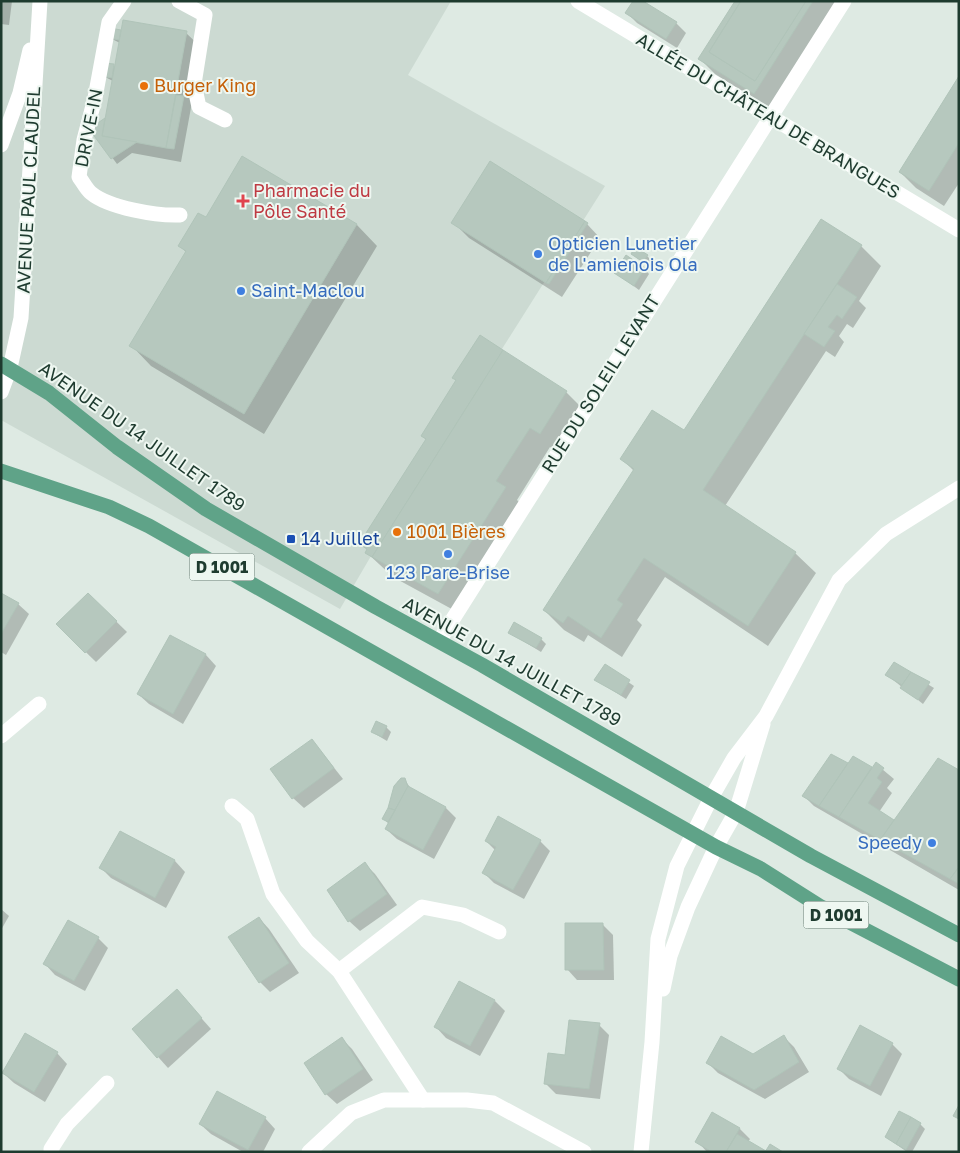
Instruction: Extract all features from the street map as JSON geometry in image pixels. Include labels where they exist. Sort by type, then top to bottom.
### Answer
[{"type":"main road","name":"AVENUE DU 14 JUILLET 1789","points":[[6,366],[49,393],[117,447],[206,508],[811,856],[959,935]]},
{"type":"main road","name":"D 1001","points":[[1,472],[109,507],[149,526],[716,847],[760,869],[820,907],[959,979]]},
{"type":"street","name":"DRIVE-IN","points":[[124,1],[109,22],[95,98],[84,140],[79,178],[91,193],[124,208],[160,216],[180,215]]},
{"type":"street","points":[[180,1],[205,15],[194,84],[199,107],[225,120]]},
{"type":"street","name":"ALLÉE DU CHÂTEAU DE BRANGUES","points":[[578,1],[959,230]]},
{"type":"street","name":"RUE DU SOLEIL LEVANT","points":[[439,641],[844,1]]},
{"type":"street","name":"AVENUE PAUL CLAUDEL","points":[[1,145],[20,93],[39,6]]},
{"type":"street","name":"AVENUE PAUL CLAUDEL","points":[[1,392],[6,366],[21,318],[39,6]]},
{"type":"street","points":[[641,1152],[652,1042],[658,938],[677,866],[711,798],[734,758],[766,716],[839,580],[886,534],[959,488]]},
{"type":"street","points":[[1,736],[38,704]]},
{"type":"street","points":[[652,1042],[670,956],[688,907],[716,847],[736,812],[766,716]]},
{"type":"street","points":[[232,806],[246,819],[273,894],[308,941],[339,971],[423,1100]]},
{"type":"street","points":[[339,971],[422,907],[463,915],[499,932]]},
{"type":"street","points":[[52,1152],[51,1149],[67,1124],[107,1083]]},
{"type":"street","points":[[309,1152],[351,1113],[384,1100],[467,1100],[493,1104],[584,1152]]},
{"type":"shaded area","points":[[1,1],[451,1],[408,75],[605,186],[371,556],[340,609],[1,420]]},
{"type":"building","points":[[633,1],[643,1],[677,22],[666,39],[625,13]]},
{"type":"building","points":[[735,1],[741,1],[709,52],[755,81],[806,1],[813,1],[754,94],[698,59]]},
{"type":"building","points":[[741,1],[806,1],[755,81],[709,52]]},
{"type":"building","name":"Burger King","points":[[123,20],[187,31],[166,148],[102,136]]},
{"type":"building","points":[[110,28],[121,30],[119,40],[109,38]]},
{"type":"building","points":[[104,63],[114,64],[112,78],[101,76]]},
{"type":"building","points":[[959,76],[959,143],[929,191],[899,172]]},
{"type":"building","points":[[176,95],[184,96],[174,149],[166,148]]},
{"type":"building","points":[[105,118],[102,136],[137,142],[111,159],[89,129]]},
{"type":"building","points":[[242,156],[357,224],[244,414],[129,346],[186,251],[178,246],[198,213],[206,217]]},
{"type":"building","points":[[490,161],[585,221],[546,283],[451,223]]},
{"type":"building","points":[[821,219],[862,245],[703,490],[796,552],[748,626],[644,558],[617,600],[623,604],[601,638],[568,616],[563,623],[543,610],[634,469],[620,459],[652,410],[684,430]]},
{"type":"building","points":[[585,221],[588,223],[549,284],[546,283]]},
{"type":"building","points":[[635,247],[648,255],[643,262],[631,254]]},
{"type":"building","points":[[626,255],[645,268],[634,286],[614,273]]},
{"type":"building","points":[[837,284],[857,297],[842,319],[837,315],[828,327],[835,331],[824,347],[804,334]]},
{"type":"building","points":[[480,335],[503,350],[372,557],[365,553],[367,549],[359,544],[426,439],[421,436],[456,380],[452,378]]},
{"type":"building","points":[[503,350],[567,391],[540,434],[530,428],[496,481],[506,487],[438,594],[372,557]]},
{"type":"building","points":[[1,593],[19,603],[1,634]]},
{"type":"building","points":[[88,593],[117,621],[85,653],[56,624]]},
{"type":"building","points":[[514,622],[542,638],[536,648],[508,633]]},
{"type":"building","points":[[170,635],[206,654],[173,714],[137,694]]},
{"type":"building","points":[[894,662],[911,672],[902,685],[885,675]]},
{"type":"building","points":[[605,664],[630,680],[621,695],[594,680]]},
{"type":"building","points":[[911,672],[930,682],[918,700],[900,688]]},
{"type":"building","points":[[376,721],[387,726],[382,737],[371,732]]},
{"type":"building","points":[[312,739],[334,768],[292,799],[270,769]]},
{"type":"building","points":[[831,754],[848,763],[819,806],[802,796]]},
{"type":"building","points":[[853,756],[872,767],[839,817],[819,806]]},
{"type":"building","points":[[938,758],[959,770],[959,867],[950,879],[880,840]]},
{"type":"building","points":[[876,762],[884,768],[877,778],[882,782],[868,803],[894,820],[880,840],[839,817]]},
{"type":"building","points":[[401,778],[405,778],[408,787],[395,810],[388,808],[394,786]]},
{"type":"building","points":[[408,786],[446,807],[423,850],[385,829]]},
{"type":"building","points":[[388,808],[395,810],[388,822],[382,819]]},
{"type":"building","points":[[498,816],[541,840],[513,890],[482,873],[496,847],[485,841]]},
{"type":"building","points":[[120,831],[175,860],[155,898],[99,868]]},
{"type":"building","points":[[365,862],[387,894],[348,922],[327,890]]},
{"type":"building","points":[[959,867],[959,884],[950,879]]},
{"type":"building","points":[[259,917],[289,963],[259,983],[228,937]]},
{"type":"building","points":[[68,920],[99,937],[74,981],[43,964]]},
{"type":"building","points":[[565,923],[603,923],[604,970],[565,970]]},
{"type":"building","points":[[459,981],[495,1000],[470,1046],[434,1027]]},
{"type":"building","points":[[177,989],[202,1018],[157,1058],[132,1029]]},
{"type":"building","points":[[569,1020],[600,1023],[589,1089],[544,1084],[548,1053],[565,1055]]},
{"type":"building","points":[[860,1025],[893,1043],[870,1086],[837,1069]]},
{"type":"building","points":[[25,1033],[58,1052],[34,1092],[2,1073]]},
{"type":"building","points":[[784,1035],[799,1062],[754,1090],[706,1063],[721,1036],[753,1054]]},
{"type":"building","points":[[342,1037],[363,1069],[325,1095],[304,1063]]},
{"type":"building","points":[[217,1091],[266,1117],[248,1150],[199,1124]]},
{"type":"building","points":[[959,1105],[959,1119],[953,1116]]},
{"type":"building","points":[[899,1111],[911,1117],[896,1144],[885,1137]]},
{"type":"building","points":[[712,1112],[740,1128],[726,1152],[712,1152],[695,1142]]},
{"type":"building","points":[[911,1117],[921,1123],[906,1150],[896,1144]]},
{"type":"building","points":[[737,1134],[766,1151],[726,1152]]},
{"type":"building","points":[[770,1144],[783,1152],[765,1152]]},
{"type":"place","name":"Burger King","points":[[144,86]]},
{"type":"place","name":"Pharmacie du Pôle Santé","points":[[243,201]]},
{"type":"place","name":"Opticien Lunetier de L'amienois Ola","points":[[538,254]]},
{"type":"place","name":"Saint-Maclou","points":[[241,291]]},
{"type":"place","name":"1001 Bières","points":[[397,532]]},
{"type":"place","name":"14 Juillet","points":[[291,539]]},
{"type":"place","name":"123 Pare-Brise","points":[[448,554]]},
{"type":"place","name":"Speedy","points":[[932,843]]}]
